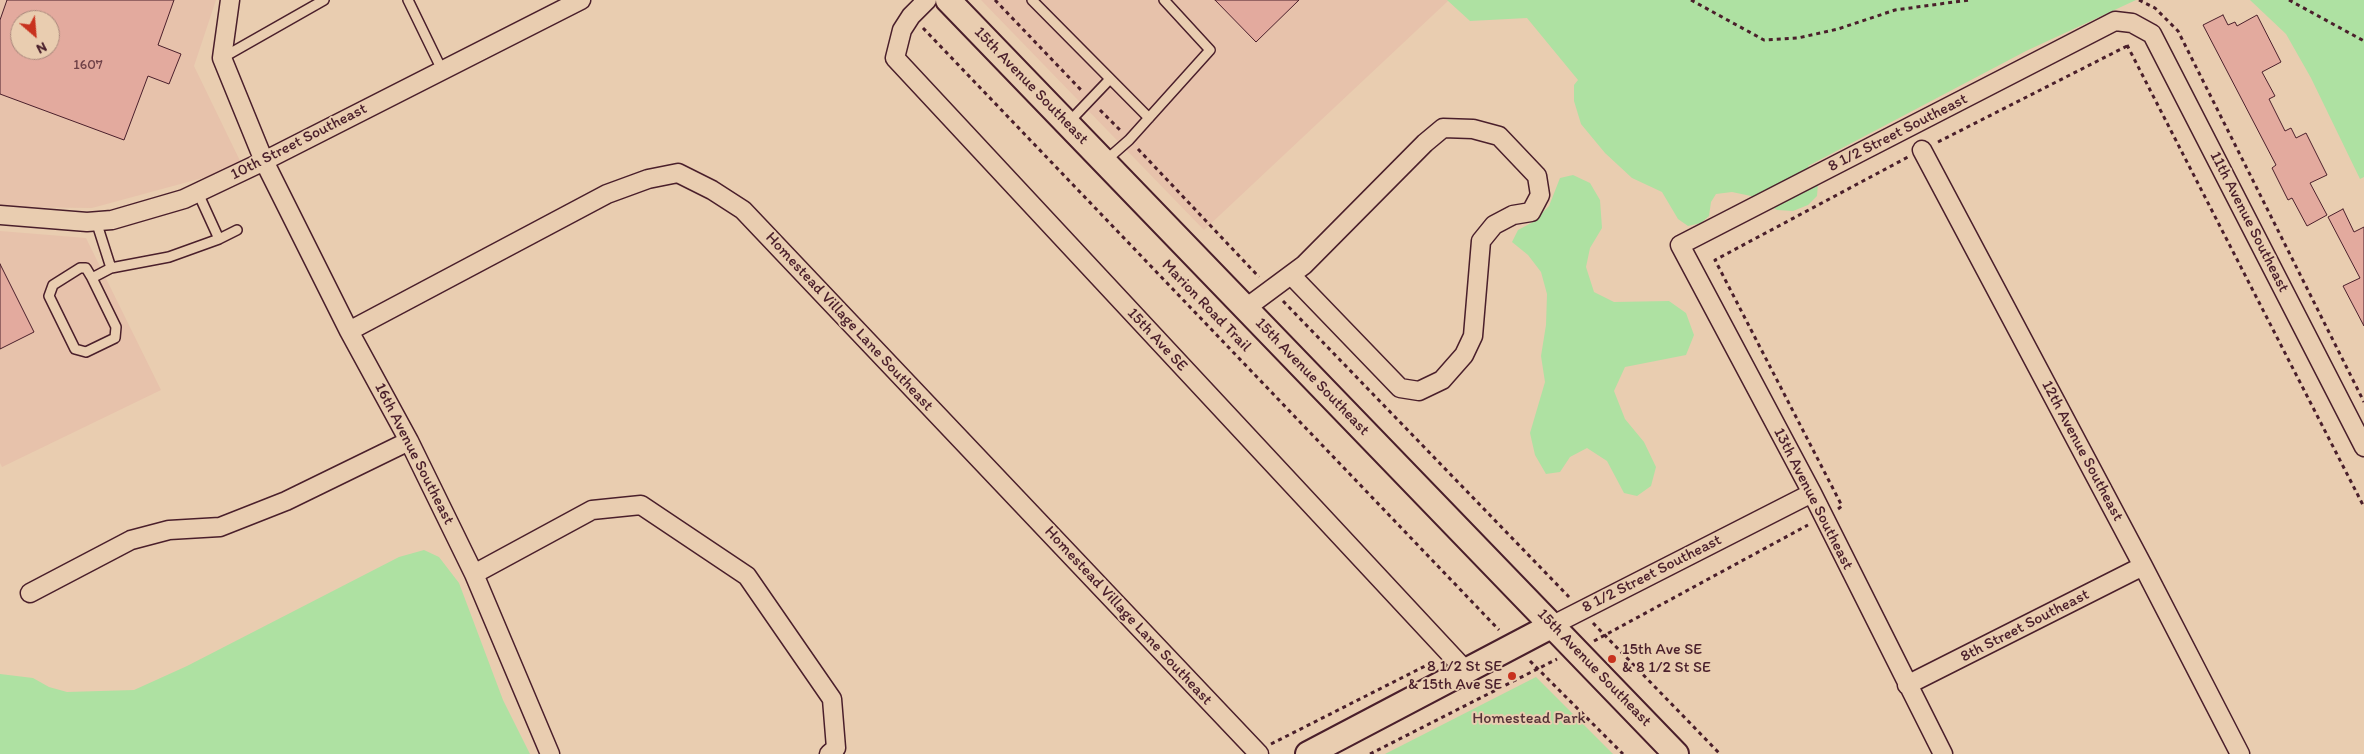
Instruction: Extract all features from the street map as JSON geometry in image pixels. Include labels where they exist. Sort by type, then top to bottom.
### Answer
[{"type":"main road","name":"15th Avenue Southeast","points":[[957,3],[1067,124],[1676,754]]},
{"type":"main road","name":"8 1/2 Street Southeast","points":[[1308,754],[1553,625]]},
{"type":"street","points":[[222,58],[230,0]]},
{"type":"street","name":"10th Street Southeast","points":[[0,215],[96,221],[139,214],[198,193],[581,0]]},
{"type":"street","name":"15th Ave SE","points":[[927,0],[902,30],[895,58],[1466,671]]},
{"type":"street","name":"8 1/2 Street Southeast","points":[[1680,246],[2115,21]]},
{"type":"street","name":"11th Avenue Southeast","points":[[2115,21],[2132,22],[2152,34],[2364,446]]},
{"type":"street","name":"16th Avenue Southeast","points":[[222,58],[264,161],[349,331],[409,441],[474,574],[550,754]]},
{"type":"street","points":[[1246,308],[1304,265],[1425,143],[1443,128],[1473,129],[1498,136],[1537,176],[1540,195],[1531,212],[1513,215],[1494,225],[1481,241],[1473,336],[1464,355],[1442,380],[1419,391],[1400,388],[1291,275]]},
{"type":"street","name":"12th Avenue Southeast","points":[[1922,150],[2144,566],[2240,754]]},
{"type":"street","name":"Homestead Village Lane Southeast","points":[[349,331],[607,194],[648,179],[678,173],[712,190],[743,210],[1258,753]]},
{"type":"street","name":"13th Avenue Southeast","points":[[1680,246],[1812,493],[1943,754]]},
{"type":"street","points":[[30,594],[131,540],[169,530],[220,527],[286,502],[409,441]]},
{"type":"street","name":"8 1/2 Street Southeast","points":[[1553,625],[1812,493]]},
{"type":"street","points":[[474,574],[592,510],[641,505],[747,576],[832,699],[836,748],[828,754]]},
{"type":"street","name":"8th Street Southeast","points":[[1907,685],[2144,566]]},
{"type":"lane","points":[[222,58],[324,0]]},
{"type":"lane","points":[[408,0],[442,70]]},
{"type":"lane","points":[[1032,0],[1149,118]]},
{"type":"lane","points":[[1104,162],[1129,140],[1210,50],[1164,0]]},
{"type":"lane","points":[[1067,124],[1110,79]]},
{"type":"lane","points":[[198,193],[219,239]]},
{"type":"lane","points":[[96,221],[111,268]]},
{"type":"lane","points":[[92,278],[111,268],[169,257],[219,239],[237,230]]},
{"type":"lane","points":[[80,268],[86,268],[92,278],[116,327],[115,338],[86,352],[75,349],[49,296],[53,285],[80,268]]},
{"type":"path","points":[[1691,0],[1764,40],[1798,38],[1838,29],[1895,10],[1969,0]]},
{"type":"path","points":[[2139,0],[2155,8],[2178,31],[2364,402]]},
{"type":"path","points":[[2289,0],[2364,41]]},
{"type":"path","name":"Marion Road Trail","points":[[912,16],[1498,629],[1490,633]]},
{"type":"path","points":[[1842,506],[1715,260],[1922,150],[2128,46],[2364,507]]},
{"type":"path","points":[[1720,754],[1605,636],[1799,530]]},
{"type":"path","points":[[1258,753],[1450,654]]},
{"type":"path","points":[[1370,754],[1538,668],[1623,754]]},
{"type":"shaded area","points":[[0,0],[216,0],[194,66],[243,167],[92,208],[0,207]]},
{"type":"shaded area","points":[[981,0],[1449,0],[1204,230]]},
{"type":"shaded area","points":[[0,231],[86,238],[161,390],[2,467],[0,463]]},
{"type":"green space","points":[[1447,0],[2136,0],[2026,51],[1808,166],[1813,170],[1818,184],[1817,196],[1808,205],[1793,211],[1777,210],[1751,196],[1732,192],[1716,194],[1711,202],[1709,216],[1701,223],[1688,226],[1678,219],[1662,192],[1632,178],[1605,153],[1581,124],[1574,101],[1574,85],[1578,80],[1527,18],[1470,21]]},
{"type":"green space","points":[[2250,0],[2364,0],[2364,177],[2360,179],[2311,78],[2286,34]]},
{"type":"green space","points":[[1573,175],[1590,183],[1600,200],[1602,228],[1590,248],[1586,267],[1594,292],[1614,302],[1669,301],[1686,313],[1694,335],[1686,355],[1625,367],[1614,391],[1625,419],[1644,442],[1656,467],[1651,486],[1637,496],[1624,493],[1607,461],[1587,448],[1570,457],[1560,472],[1546,474],[1535,455],[1530,433],[1545,382],[1541,356],[1546,325],[1547,294],[1541,272],[1528,255],[1512,242],[1518,230],[1533,222],[1549,206],[1560,178]]},
{"type":"green space","points":[[424,550],[439,557],[459,583],[503,700],[530,754],[0,754],[0,674],[33,678],[49,687],[67,692],[134,690],[187,666],[399,557]]},
{"type":"green space","name":"Homestead Park","points":[[1536,677],[1613,754],[1385,754]]},
{"type":"building","points":[[7,0],[174,0],[158,45],[181,54],[169,84],[148,76],[124,140],[0,94],[0,20]]},
{"type":"building","points":[[1215,0],[1299,0],[1256,42]]},
{"type":"building","points":[[2223,15],[2228,25],[2235,22],[2237,26],[2257,15],[2281,62],[2262,72],[2275,96],[2269,99],[2285,131],[2291,128],[2296,138],[2306,133],[2327,175],[2310,183],[2327,215],[2307,226],[2292,198],[2288,200],[2272,168],[2276,165],[2203,25]]},
{"type":"building","points":[[2343,209],[2354,232],[2364,227],[2364,326],[2343,286],[2360,278],[2328,217]]},
{"type":"building","points":[[0,264],[34,332],[0,349]]},
{"type":"place","name":"15th Ave SE & 8 1/2 St SE","points":[[1612,659]]},
{"type":"place","name":"8 1/2 St SE & 15th Ave SE","points":[[1512,676]]}]
